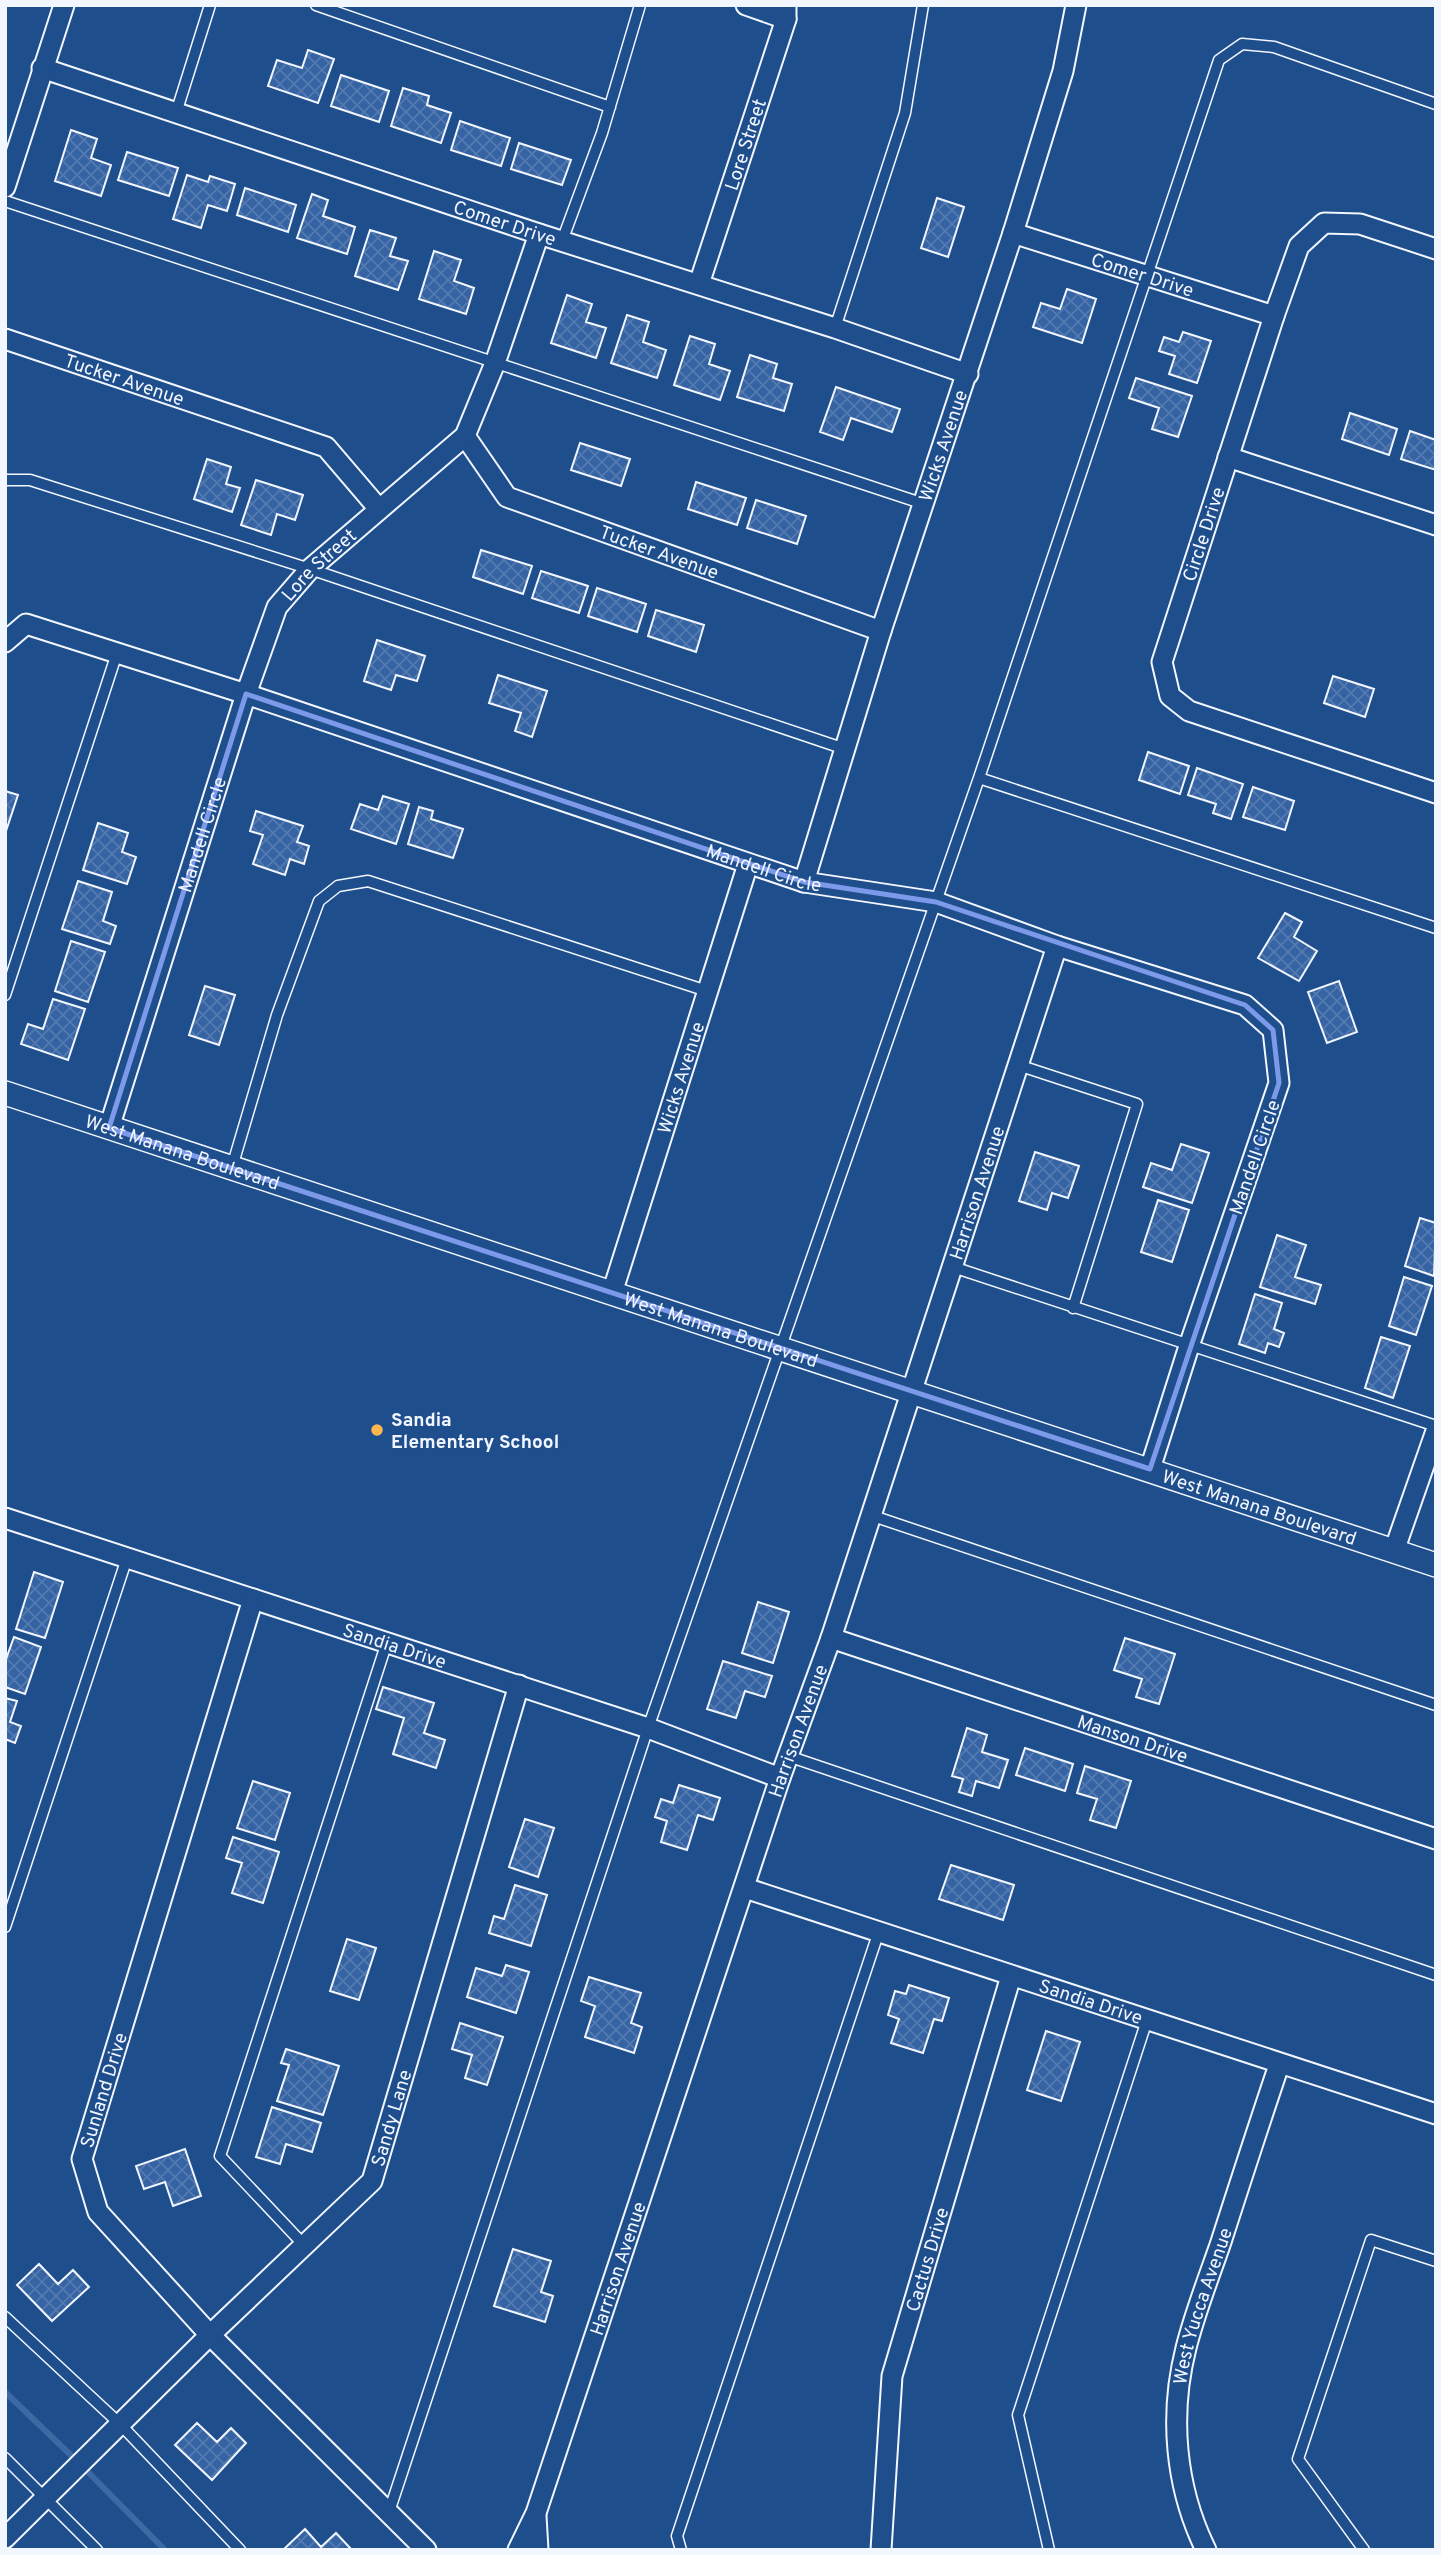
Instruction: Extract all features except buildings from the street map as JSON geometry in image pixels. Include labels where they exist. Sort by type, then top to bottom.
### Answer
[{"type":"street","points":[[5,187],[64,5]]},
{"type":"street","points":[[746,5],[786,12]]},
{"type":"street","name":"Wicks Avenue","points":[[804,882],[881,631],[1013,233],[1063,71],[1076,5]]},
{"type":"street","name":"Lore Street","points":[[699,284],[786,12]]},
{"type":"street","name":"Comer Drive","points":[[43,68],[968,374]]},
{"type":"street","name":"Circle Drive","points":[[1436,249],[1360,224],[1324,223],[1299,246],[1162,662],[1170,695],[1189,710],[1436,793]]},
{"type":"street","name":"Comer Drive","points":[[1013,233],[1274,316]]},
{"type":"street","name":"Lore Street","points":[[246,694],[277,607],[310,569],[465,436],[495,363],[539,234]]},
{"type":"street","name":"Tucker Avenue","points":[[5,339],[326,447],[379,509]]},
{"type":"street","name":"Tucker Avenue","points":[[465,436],[507,496],[881,631]]},
{"type":"street","points":[[1228,457],[1436,525]]},
{"type":"street","points":[[5,642],[26,624],[246,694]]},
{"type":"street","name":"Mandell Circle","points":[[109,1128],[246,694],[804,882],[936,902],[1057,946],[1245,1005],[1273,1030],[1279,1083],[1150,1469]]},
{"type":"street","name":"Wicks Avenue","points":[[612,1293],[748,864]]},
{"type":"street","name":"Harrison Avenue","points":[[518,2550],[536,2513],[780,1777],[831,1638],[1057,946]]},
{"type":"street","name":"West Manana Boulevard","points":[[5,1093],[1436,1565]]},
{"type":"street","points":[[1394,1551],[1436,1428]]},
{"type":"street","name":"Sandia Drive","points":[[5,1518],[648,1728],[780,1777]]},
{"type":"street","name":"Sunland Drive","points":[[253,1599],[82,2159],[98,2212],[210,2335],[426,2550]]},
{"type":"street","name":"Manson Drive","points":[[831,1638],[1436,1839]]},
{"type":"street","name":"Sandy Lane","points":[[5,2538],[210,2335],[372,2180],[519,1685]]},
{"type":"street","name":"Sandia Drive","points":[[745,1888],[1279,2065],[1436,2114]]},
{"type":"street","name":"Cactus Drive","points":[[881,2550],[892,2376],[1011,1976]]},
{"type":"street","name":"West Yucca Avenue","points":[[1206,2550],[1198,2533],[1181,2476],[1175,2428],[1176,2402],[1186,2348],[1279,2065]]},
{"type":"street","name":"Harrison Avenue","points":[[536,2513],[538,2550]]},
{"type":"lane","points":[[176,113],[210,5]]},
{"type":"lane","points":[[316,5],[610,107]]},
{"type":"lane","points":[[562,241],[610,107],[640,5]]},
{"type":"lane","points":[[835,328],[905,113],[923,5]]},
{"type":"lane","points":[[389,2512],[648,1728],[979,778],[1219,60],[1242,44],[1274,47],[1436,104]]},
{"type":"lane","points":[[5,201],[925,504]]},
{"type":"lane","points":[[5,480],[30,480],[310,569],[845,749]]},
{"type":"lane","points":[[5,995],[117,653]]},
{"type":"lane","points":[[979,778],[1436,928]]},
{"type":"lane","points":[[232,1167],[277,1015],[319,901],[338,886],[368,881],[707,991]]},
{"type":"lane","points":[[1018,1065],[1137,1104],[1073,1308]]},
{"type":"lane","points":[[953,1267],[1073,1308],[1190,1343],[1436,1428]]},
{"type":"lane","points":[[870,1515],[1436,1705]]},
{"type":"lane","points":[[5,1927],[127,1558]]},
{"type":"lane","points":[[304,2245],[220,2156],[387,1642]]},
{"type":"lane","points":[[788,1756],[1436,1975]]},
{"type":"lane","points":[[681,2550],[677,2536],[879,1931]]},
{"type":"lane","points":[[1049,2550],[1018,2415],[1147,2021]]},
{"type":"lane","points":[[1364,2550],[1298,2459],[1371,2240],[1436,2261]]},
{"type":"lane","points":[[5,2317],[120,2424],[240,2550]]},
{"type":"lane","points":[[5,2458],[97,2550]]},
{"type":"highlighted area","points":[[246,694],[804,882],[936,902],[1245,1005],[1273,1030],[1279,1083],[1150,1469],[109,1128]]},
{"type":"waterway","points":[[5,2392],[165,2550]]},
{"type":"place","name":"Sandia Elementary School","points":[[377,1430]]}]
